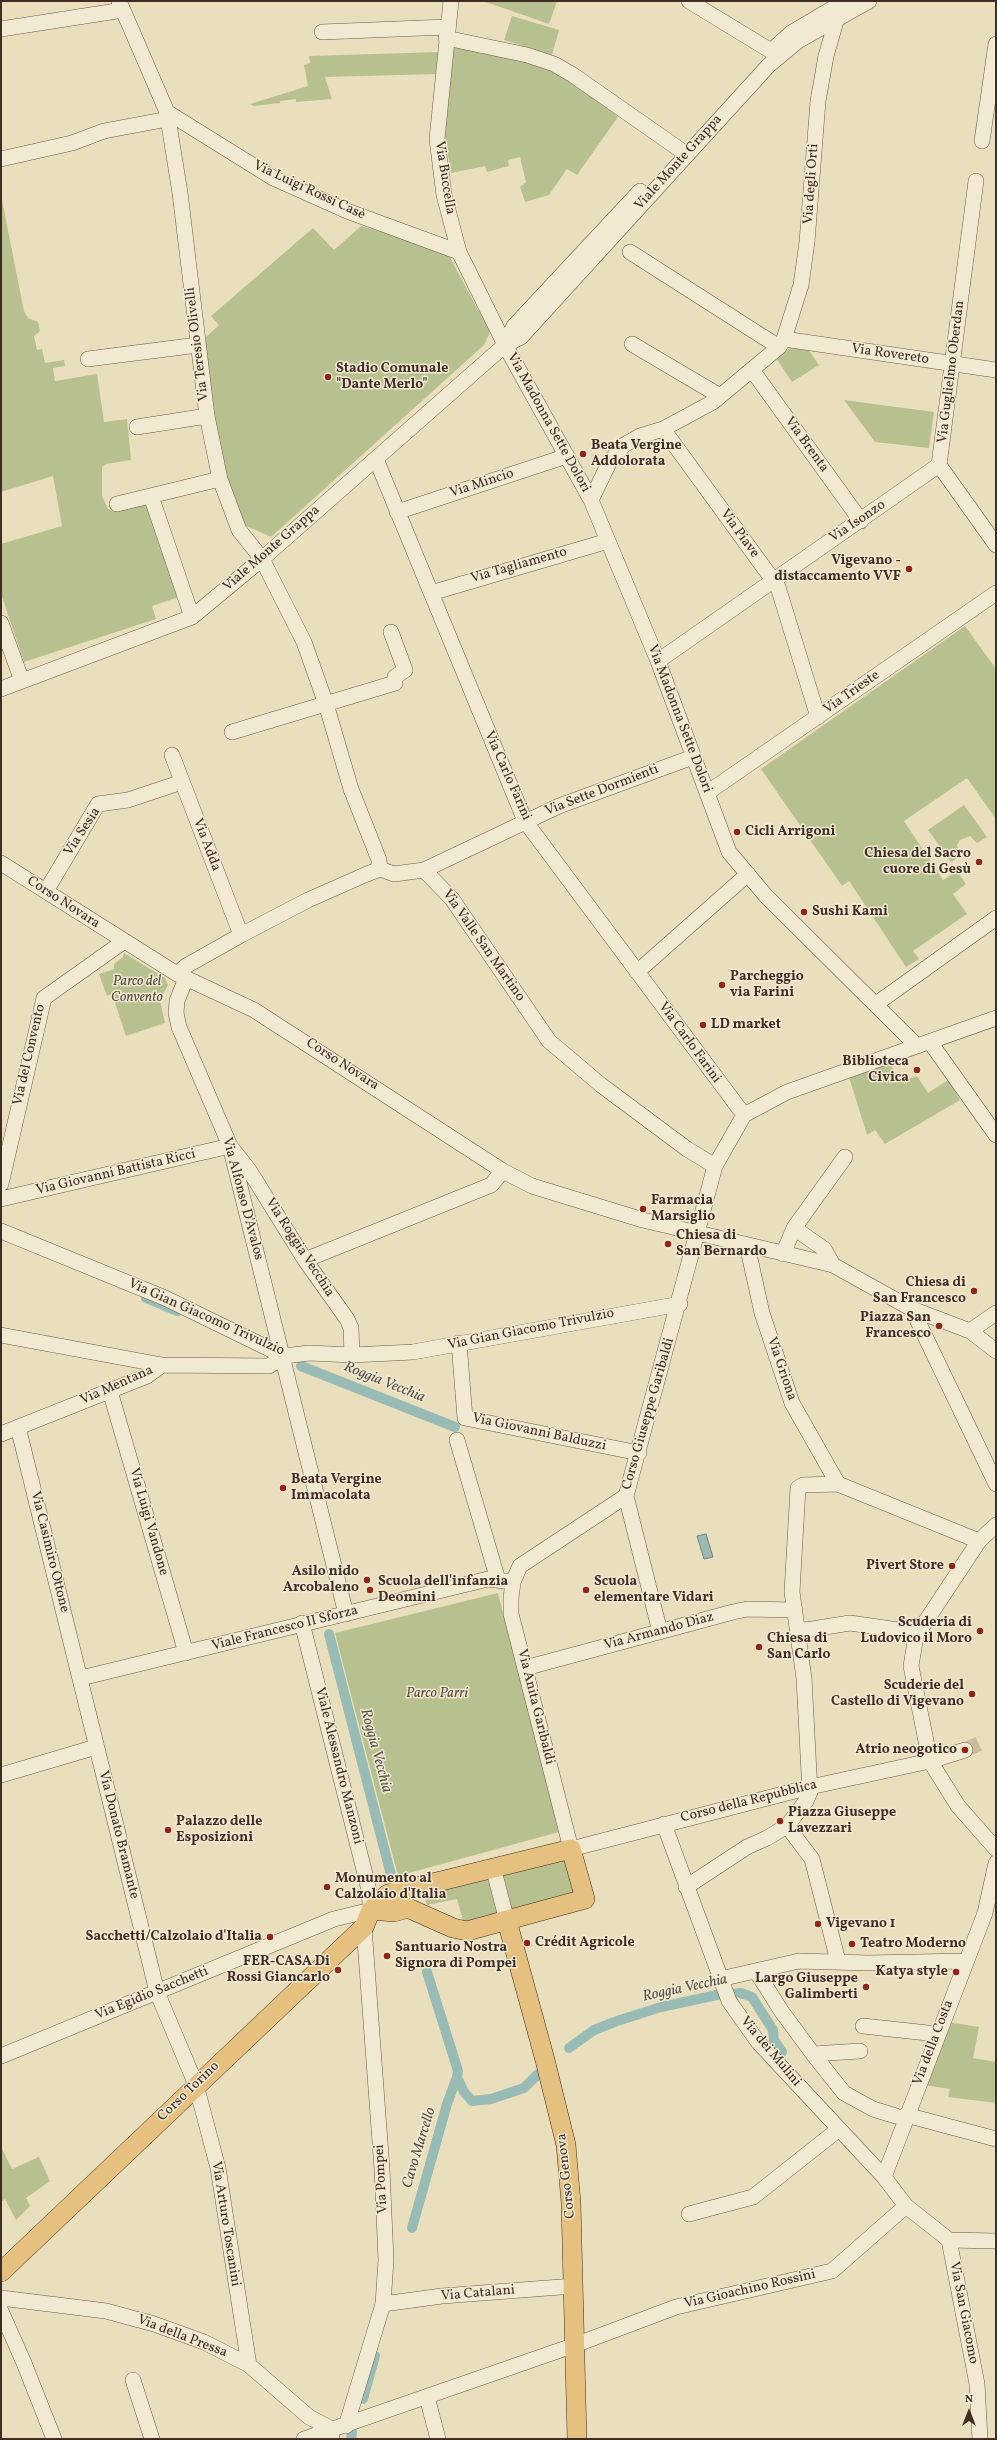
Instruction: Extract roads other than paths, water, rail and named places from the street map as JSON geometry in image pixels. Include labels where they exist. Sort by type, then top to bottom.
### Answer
[{"type":"main road","points":[[571,1849],[585,1899],[467,1931],[454,1928],[408,1908],[394,1912],[371,1910],[388,1894],[571,1849]]},
{"type":"main road","points":[[420,1886],[416,1897],[421,1913]]},
{"type":"main road","name":"Corso Torino","points":[[1,2272],[196,2085],[364,1928],[371,1910]]},
{"type":"main road","name":"Corso Genova","points":[[507,1921],[545,2060],[566,2145],[571,2203],[577,2439]]},
{"type":"street","name":"Via Buccella","points":[[451,1],[437,138],[444,195],[459,252],[505,345]]},
{"type":"street","points":[[688,1],[771,51]]},
{"type":"street","name":"Viale Monte Grappa","points":[[505,345],[514,326],[771,51],[791,33],[845,1]]},
{"type":"street","name":"Viale Monte Grappa","points":[[1,689],[192,617],[262,559],[505,345],[521,337],[769,65],[798,41],[869,1]]},
{"type":"street","points":[[1,29],[121,6]]},
{"type":"street","name":"Via Teresio Olivelli","points":[[121,6],[167,115],[180,193],[207,416],[220,479],[239,530],[262,559],[304,642],[326,704],[351,789],[379,860],[380,869]]},
{"type":"street","name":"Via degli Orti","points":[[782,343],[801,285],[807,242],[818,101],[826,56],[837,18]]},
{"type":"street","name":"Viale Monte Grappa","points":[[322,32],[447,33],[554,64],[573,75],[679,149]]},
{"type":"street","points":[[982,141],[996,44]]},
{"type":"street","points":[[1,159],[72,143],[104,131],[167,115]]},
{"type":"street","name":"Via Luigi Rossi Casè","points":[[167,115],[273,178],[347,211],[459,252]]},
{"type":"street","name":"Via Guglielmo Oberdan","points":[[940,465],[976,181]]},
{"type":"street","points":[[592,500],[610,461],[624,445],[640,436],[663,429],[720,396],[782,343],[630,252]]},
{"type":"street","name":"Via Rovereto","points":[[782,343],[996,370]]},
{"type":"street","points":[[632,344],[720,396]]},
{"type":"street","points":[[88,359],[198,345]]},
{"type":"street","name":"Via Madonna Sette Dolori","points":[[505,345],[592,500],[658,661],[729,852],[766,896],[876,1004],[923,1044],[996,1135]]},
{"type":"street","name":"Via Brenta","points":[[752,370],[861,521]]},
{"type":"street","points":[[137,428],[207,416]]},
{"type":"street","name":"Via Piave","points":[[663,429],[778,588],[818,717]]},
{"type":"street","name":"Via Mincio","points":[[397,512],[567,456]]},
{"type":"street","name":"Via Carlo Farini","points":[[376,459],[525,821],[744,1115]]},
{"type":"street","points":[[940,465],[996,545]]},
{"type":"street","name":"Via Isonzo","points":[[658,661],[772,580],[861,521],[940,465]]},
{"type":"street","points":[[117,504],[220,479]]},
{"type":"street","points":[[151,496],[192,617]]},
{"type":"street","name":"Via Tagliamento","points":[[431,593],[608,541]]},
{"type":"street","name":"Via Trieste","points":[[708,793],[996,593]]},
{"type":"street","points":[[1,623],[22,681]]},
{"type":"street","points":[[232,732],[395,683],[395,677],[405,670],[391,632]]},
{"type":"street","name":"Via Adda","points":[[172,755],[241,935]]},
{"type":"street","name":"Via Sette Dormienti","points":[[424,870],[525,821],[694,757]]},
{"type":"street","name":"Via Sesia","points":[[46,891],[98,804],[128,800],[182,782]]},
{"type":"street","name":"Corso Novara","points":[[1,863],[123,942],[181,976],[254,1010],[503,1171],[532,1186],[643,1220],[833,1265]]},
{"type":"street","points":[[181,976],[186,966],[308,900],[380,869],[394,874],[424,870]]},
{"type":"street","name":"Via Valle San Martino","points":[[424,870],[452,899],[549,1041],[601,1085],[687,1149],[715,1166]]},
{"type":"street","points":[[637,972],[748,874]]},
{"type":"street","points":[[876,1004],[996,918]]},
{"type":"street","name":"Via del Convento","points":[[1,1184],[44,998],[123,942]]},
{"type":"street","name":"Via Alfonso D'Avalos","points":[[181,976],[176,1013],[179,1027],[230,1146],[284,1356],[346,1614]]},
{"type":"street","points":[[744,1115],[786,1092],[996,1018]]},
{"type":"street","name":"Corso Giuseppe Garibaldi","points":[[520,1566],[626,1496],[680,1304],[715,1166],[744,1115]]},
{"type":"street","name":"Via Giovanni Battista Ricci","points":[[1,1199],[230,1146]]},
{"type":"street","name":"Via Roggia Vecchia","points":[[230,1146],[249,1170],[305,1260],[347,1319],[351,1328],[352,1355]]},
{"type":"street","points":[[783,1254],[794,1228],[845,1156]]},
{"type":"street","points":[[305,1260],[491,1184],[503,1171]]},
{"type":"street","points":[[794,1228],[824,1249],[833,1265],[912,1309],[965,1329],[996,1351]]},
{"type":"street","name":"Via Gian Giacomo Trivulzio","points":[[1,1231],[164,1298],[284,1356],[309,1353],[352,1355],[413,1352],[680,1304]]},
{"type":"street","name":"Via Griona","points":[[747,1245],[762,1313],[792,1403],[838,1484]]},
{"type":"street","points":[[912,1309],[996,1484]]},
{"type":"street","points":[[965,1329],[996,1313]]},
{"type":"street","points":[[1,1335],[162,1365]]},
{"type":"street","name":"Via Giovanni Balduzzi","points":[[459,1343],[465,1418],[639,1453]]},
{"type":"street","name":"Via Mentana","points":[[1,1434],[146,1376],[162,1365],[269,1366],[284,1356]]},
{"type":"street","name":"Via Luigi Vandone","points":[[110,1391],[186,1653]]},
{"type":"street","name":"Via Casimiro Ottone","points":[[18,1427],[81,1678]]},
{"type":"street","points":[[457,1440],[498,1580]]},
{"type":"street","points":[[686,1887],[747,1847],[789,1828],[806,1801],[810,1787],[804,1678],[792,1592],[792,1564],[798,1488],[802,1484],[838,1484],[979,1541]]},
{"type":"street","points":[[626,1496],[660,1632]]},
{"type":"street","points":[[996,1525],[979,1541],[916,1636],[911,1656],[912,1682],[930,1761],[958,1806],[996,1849]]},
{"type":"street","name":"Via Anita Garibaldi","points":[[520,1566],[513,1582],[511,1614],[571,1849]]},
{"type":"street","name":"Viale Francesco II Sforza","points":[[81,1678],[302,1623],[488,1580],[513,1582]]},
{"type":"street","name":"Via Armando Diaz","points":[[525,1668],[747,1609],[795,1610]]},
{"type":"street","name":"Viale Alessandro Manzoni","points":[[302,1623],[368,1886],[371,1910]]},
{"type":"street","points":[[798,1629],[806,1630],[850,1623],[905,1632],[916,1636]]},
{"type":"street","name":"Via Donato Bramante","points":[[81,1678],[96,1747],[157,1992],[196,2085]]},
{"type":"street","points":[[1,1775],[96,1747]]},
{"type":"street","name":"Corso della Repubblica","points":[[571,1849],[810,1787],[930,1761],[965,1750]]},
{"type":"street","name":"Via dei Mulini","points":[[664,1824],[724,1989],[758,2042],[884,2177],[906,2206]]},
{"type":"street","points":[[789,1828],[812,1859],[838,1961]]},
{"type":"street","name":"Via della Costa","points":[[884,2177],[901,2116],[937,2034],[984,1913],[996,1863]]},
{"type":"street","points":[[493,1867],[507,1921]]},
{"type":"street","name":"Via Egidio Sacchetti","points":[[1,2056],[334,1919],[371,1910]]},
{"type":"street","name":"Via Pompei","points":[[346,2426],[383,2304],[386,2260],[382,2169],[364,1928]]},
{"type":"street","points":[[724,1989],[756,1971],[799,1961],[965,1961]]},
{"type":"street","points":[[756,1971],[782,2012],[844,2093],[873,2109],[996,2140]]},
{"type":"street","points":[[863,2026],[937,2034]]},
{"type":"street","points":[[814,2054],[860,2051]]},
{"type":"street","name":"Via Arturo Toscanini","points":[[196,2085],[218,2168],[249,2364]]},
{"type":"street","points":[[689,2214],[753,2197],[839,2128]]},
{"type":"street","points":[[906,2206],[949,2240],[996,2241]]},
{"type":"street","name":"Via Gioachino Rossini","points":[[575,2345],[676,2307],[832,2271],[906,2206]]},
{"type":"street","name":"Via San Giacomo","points":[[949,2240],[977,2384],[980,2439]]},
{"type":"street","name":"Via Catalani","points":[[383,2304],[442,2296],[574,2286]]},
{"type":"street","name":"Via della Pressa","points":[[1,2298],[106,2311],[154,2324],[204,2342],[249,2364],[309,2417],[320,2422],[331,2435]]},
{"type":"street","points":[[1,2311],[24,2363],[54,2439]]},
{"type":"street","points":[[304,2439],[331,2435],[346,2426],[575,2345]]},
{"type":"street","points":[[134,2380],[152,2439]]},
{"type":"street","points":[[427,2397],[438,2439]]},
{"type":"water","points":[[706,1534],[713,1557],[704,1559],[697,1536]]},
{"type":"waterway","name":"Roggia Vecchia","points":[[146,1298],[177,1311]]},
{"type":"waterway","name":"Roggia Vecchia","points":[[301,1366],[455,1427]]},
{"type":"waterway","name":"Roggia Vecchia","points":[[329,1634],[391,1875]]},
{"type":"waterway","name":"Cavo Marcello","points":[[427,1972],[458,2071],[457,2077],[464,2092],[472,2101],[491,2099],[524,2088],[538,2074]]},
{"type":"waterway","name":"Roggia Vecchia","points":[[569,2048],[594,2030],[617,2021],[661,2007],[717,1995],[741,1993],[752,1997],[773,2030],[774,2040],[782,2052]]},
{"type":"waterway","name":"Cavo Marcello","points":[[412,2228],[447,2104],[457,2077]]},
{"type":"waterway","name":"Cavo Marcello","points":[[363,2399],[375,2356]]},
{"type":"waterway","name":"Cavo Marcello","points":[[351,2439],[352,2432]]},
{"type":"tunnel","points":[[965,1750],[985,1741]]},
{"type":"place","name":"Stadio Comunale \"Dante Merlo\"","points":[[328,377]]},
{"type":"place","name":"Beata Vergine Addolorata","points":[[583,454]]},
{"type":"place","name":"Vigevano - distaccamento VVF","points":[[909,569]]},
{"type":"place","name":"Cicli Arrigoni","points":[[737,832]]},
{"type":"place","name":"Chiesa del Sacro cuore di Gesù","points":[[979,862]]},
{"type":"place","name":"Sushi Kami","points":[[804,912]]},
{"type":"place","name":"Parcheggio via Farini","points":[[722,985]]},
{"type":"place","name":"LD market","points":[[703,1025]]},
{"type":"place","name":"Biblioteca Civica","points":[[917,1070]]},
{"type":"place","name":"Farmacia Marsiglio","points":[[643,1209]]},
{"type":"place","name":"Chiesa di San Bernardo","points":[[668,1244]]},
{"type":"place","name":"Chiesa di San Francesco","points":[[974,1291]]},
{"type":"place","name":"Piazza San Francesco","points":[[939,1326]]},
{"type":"place","name":"Beata Vergine Immacolata","points":[[283,1488]]},
{"type":"place","name":"Pivert Store","points":[[952,1566]]},
{"type":"place","name":"Asilo nido Arcobaleno","points":[[367,1580]]},
{"type":"place","name":"Scuola dell'infanzia Deomini","points":[[370,1590]]},
{"type":"place","name":"Scuola elementare Vidari","points":[[586,1590]]},
{"type":"place","name":"Scuderia di Ludovico il Moro","points":[[980,1631]]},
{"type":"place","name":"Chiesa di San Carlo","points":[[759,1647]]},
{"type":"place","name":"Scuderie del Castello di Vigevano","points":[[972,1694]]},
{"type":"place","name":"Atrio neogotico","points":[[965,1750]]},
{"type":"place","name":"Piazza Giuseppe Lavezzari","points":[[780,1821]]},
{"type":"place","name":"Palazzo delle Esposizioni","points":[[168,1830]]},
{"type":"place","name":"Monumento al Calzolaio d'Italia","points":[[327,1887]]},
{"type":"place","name":"Vigevano 1","points":[[818,1924]]},
{"type":"place","name":"Sacchetti/Calzolaio d'Italia","points":[[270,1937]]},
{"type":"place","name":"Crédit Agricole","points":[[527,1943]]},
{"type":"place","name":"Teatro Moderno","points":[[852,1944]]},
{"type":"place","name":"Santuario Nostra Signora di Pompei","points":[[387,1956]]},
{"type":"place","name":"FER-CASA Di Rossi Giancarlo","points":[[338,1970]]},
{"type":"place","name":"Katya style","points":[[956,1972]]},
{"type":"place","name":"Largo Giuseppe Galimberti","points":[[866,1987]]},
{"type":"park label","name":"Parco del Convento","points":[[137,990]]},
{"type":"park label","name":"Parco Parri","points":[[437,1694]]}]
